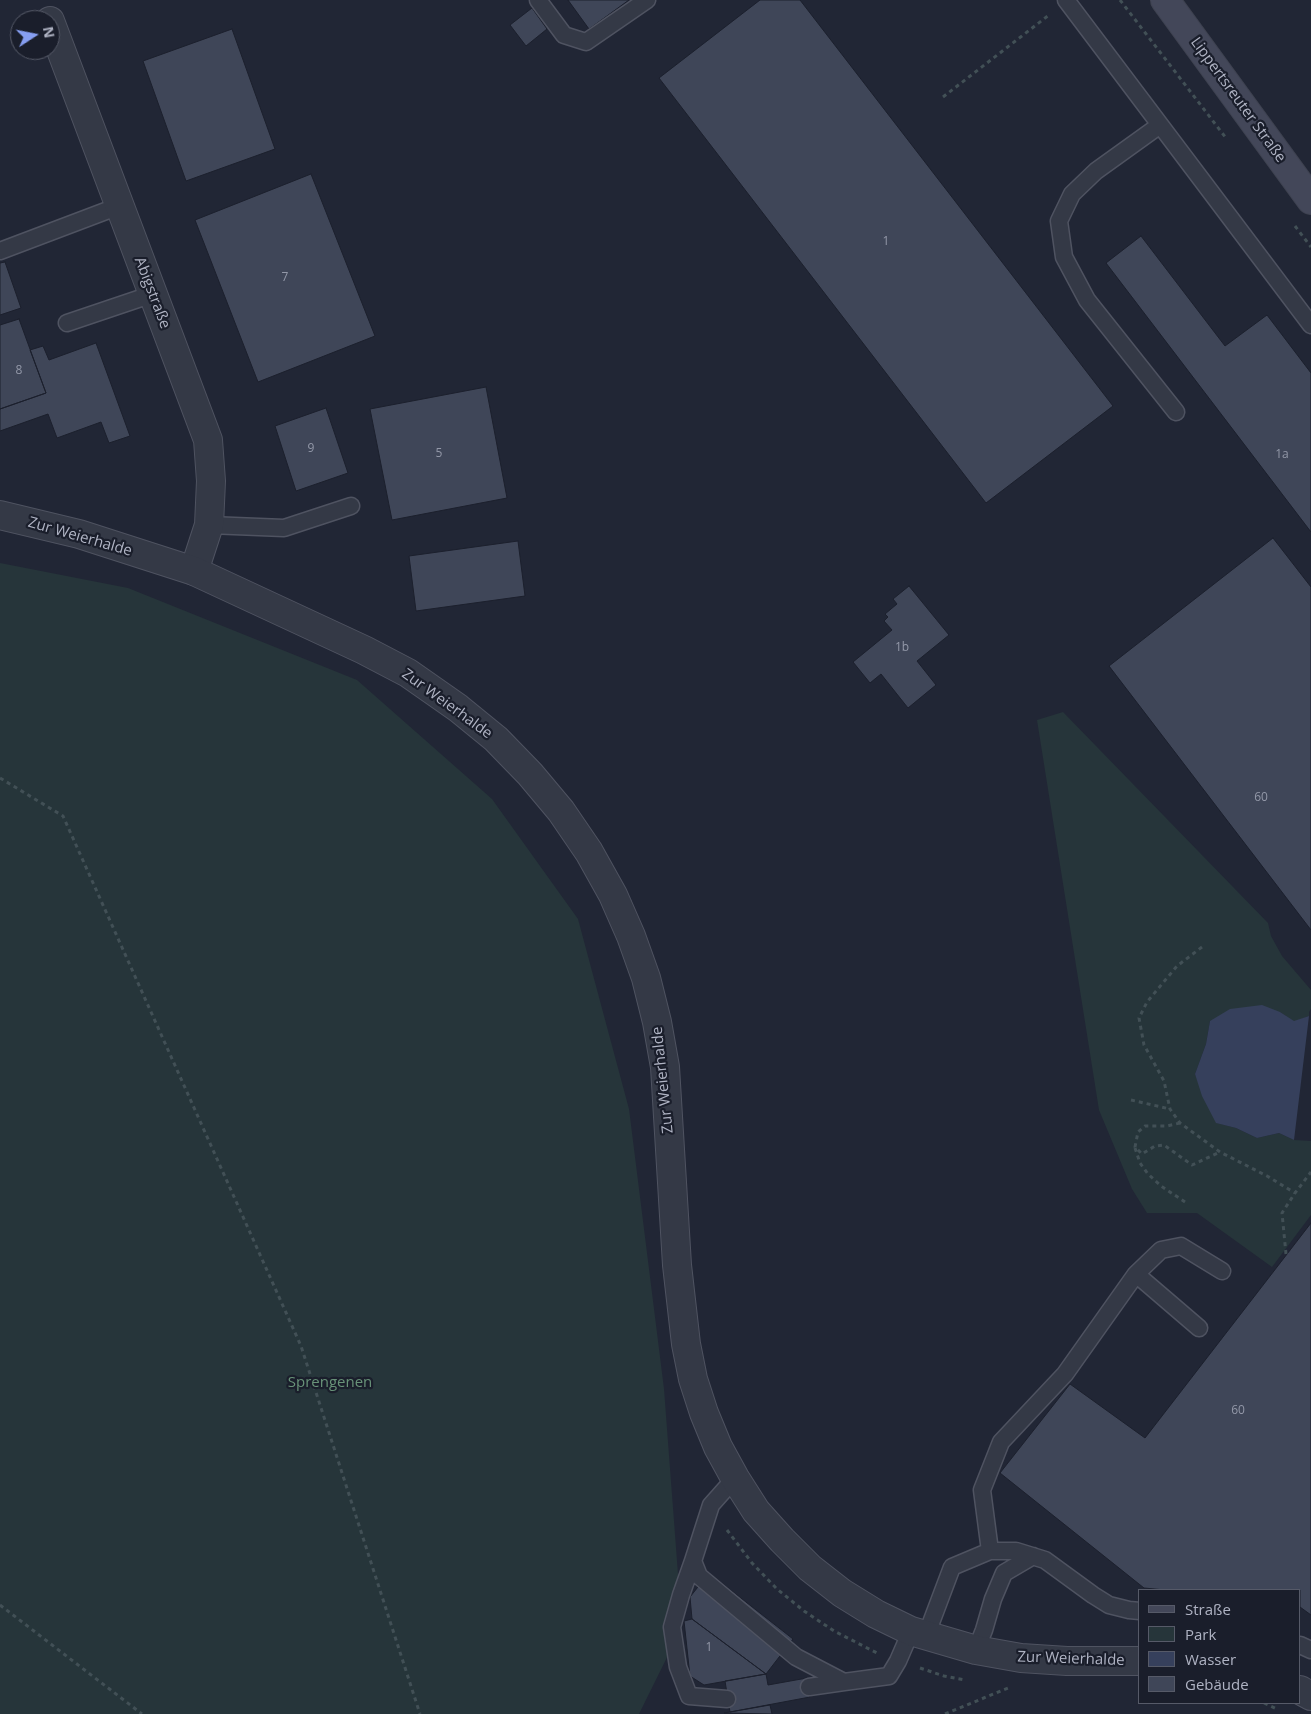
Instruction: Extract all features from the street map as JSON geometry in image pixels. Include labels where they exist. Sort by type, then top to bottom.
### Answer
[{"type":"main road","name":"Lippertsreuter Straße","points":[[1166,0],[1311,200]]},
{"type":"street","name":"Abigstraße","points":[[60,48],[208,440],[212,481],[209,525],[194,571]]},
{"type":"street","name":"Zur Weierhalde","points":[[0,515],[79,534],[194,571],[364,650],[408,673],[458,708],[496,739],[562,811],[589,852],[613,894],[646,978],[657,1022],[665,1067],[677,1265],[686,1344],[693,1379],[704,1413],[718,1447],[735,1478],[763,1518],[810,1568],[842,1593],[876,1614],[919,1634],[976,1650],[1021,1658],[1067,1662],[1138,1661]]},
{"type":"lane","points":[[538,0],[564,35],[586,42],[647,0]]},
{"type":"lane","points":[[1067,0],[1311,325]]},
{"type":"lane","points":[[1160,125],[1096,171],[1072,194],[1060,221],[1064,257],[1088,300],[1176,412]]},
{"type":"lane","points":[[0,251],[119,206]]},
{"type":"lane","points":[[67,323],[153,294]]},
{"type":"lane","points":[[209,525],[284,528],[351,506]]},
{"type":"lane","points":[[990,1551],[982,1490],[1001,1442],[1066,1374],[1136,1274],[1161,1250],[1182,1246],[1222,1271]]},
{"type":"lane","points":[[1136,1274],[1199,1328]]},
{"type":"lane","points":[[728,1699],[689,1696],[678,1667],[672,1628],[711,1505],[735,1478]]},
{"type":"lane","points":[[808,1687],[889,1676],[919,1634],[952,1567],[990,1551],[1016,1551],[1045,1560],[1109,1605],[1138,1611]]},
{"type":"lane","points":[[976,1650],[1004,1573],[1033,1556]]},
{"type":"lane","points":[[692,1562],[699,1576],[787,1650],[796,1657],[844,1682]]},
{"type":"path","points":[[943,97],[1067,0]]},
{"type":"path","points":[[1120,0],[1227,139]]},
{"type":"path","points":[[1293,224],[1311,247]]},
{"type":"path","points":[[0,778],[63,816],[293,1328],[304,1356],[420,1714]]},
{"type":"path","points":[[1202,947],[1177,966],[1147,1002],[1139,1018],[1144,1045],[1164,1081],[1170,1109],[1180,1122],[1220,1152],[1295,1193]]},
{"type":"path","points":[[1131,1100],[1170,1109]]},
{"type":"path","points":[[1180,1122],[1167,1126],[1145,1126],[1138,1132],[1135,1147],[1140,1163],[1148,1174],[1161,1186],[1185,1202]]},
{"type":"path","points":[[1135,1147],[1142,1154],[1155,1146],[1164,1145],[1192,1165],[1220,1152]]},
{"type":"path","points":[[1286,1254],[1282,1213],[1311,1172]]},
{"type":"path","points":[[0,1606],[142,1714]]},
{"type":"path","points":[[945,1714],[1008,1688]]},
{"type":"green space","name":"Sprengenen","points":[[0,563],[128,588],[357,680],[492,799],[578,919],[629,1109],[664,1389],[682,1627],[639,1714],[0,1714]]},
{"type":"green space","points":[[1063,712],[1268,923],[1271,936],[1282,956],[1311,990],[1309,1016],[1294,1022],[1280,1012],[1210,1021],[1206,1044],[1195,1074],[1217,1123],[1236,1128],[1257,1138],[1279,1133],[1294,1140],[1311,1141],[1311,1215],[1272,1267],[1197,1213],[1147,1213],[1132,1189],[1099,1110],[1037,720]]},
{"type":"water","points":[[1262,1005],[1280,1012],[1294,1021],[1309,1016],[1294,1140],[1279,1133],[1257,1138],[1236,1128],[1216,1123],[1202,1096],[1195,1074],[1206,1044],[1210,1021],[1230,1009]]},
{"type":"building","points":[[568,0],[629,0],[589,29]]},
{"type":"building","points":[[760,0],[800,0],[1113,406],[986,503],[659,78]]},
{"type":"building","points":[[532,8],[547,29],[526,46],[510,25]]},
{"type":"building","points":[[232,29],[275,149],[186,181],[143,61]]},
{"type":"building","points":[[311,174],[375,336],[258,382],[195,220]]},
{"type":"building","points":[[1141,236],[1225,346],[1267,315],[1311,373],[1311,532],[1106,263]]},
{"type":"building","points":[[5,262],[21,308],[0,315],[0,263]]},
{"type":"building","points":[[19,319],[46,393],[0,409],[0,325]]},
{"type":"building","points":[[96,343],[130,436],[109,443],[101,422],[57,438],[48,414],[0,431],[0,409],[46,393],[30,350],[43,346],[49,360]]},
{"type":"building","points":[[486,387],[507,498],[392,520],[370,409]]},
{"type":"building","points":[[326,408],[348,473],[296,491],[275,426]]},
{"type":"building","points":[[1273,538],[1311,587],[1311,930],[1109,666]]},
{"type":"building","points":[[518,541],[525,596],[416,611],[409,556]]},
{"type":"building","points":[[909,586],[949,635],[917,661],[936,685],[908,708],[881,674],[870,683],[853,662],[892,630],[884,621],[888,617],[885,614],[897,604],[893,599]]},
{"type":"building","points":[[1311,1223],[1311,1615],[1301,1608],[1301,1589],[1144,1588],[1000,1473],[1070,1384],[1145,1438]]},
{"type":"building","points":[[709,1573],[793,1639],[766,1674],[692,1619],[690,1597]]},
{"type":"building","points":[[692,1619],[766,1674],[704,1685],[690,1676],[684,1621]]},
{"type":"building","points":[[766,1674],[768,1685],[807,1678],[810,1697],[730,1712],[725,1681]]},
{"type":"building","points":[[770,1705],[772,1714],[724,1713],[730,1712]]}]
